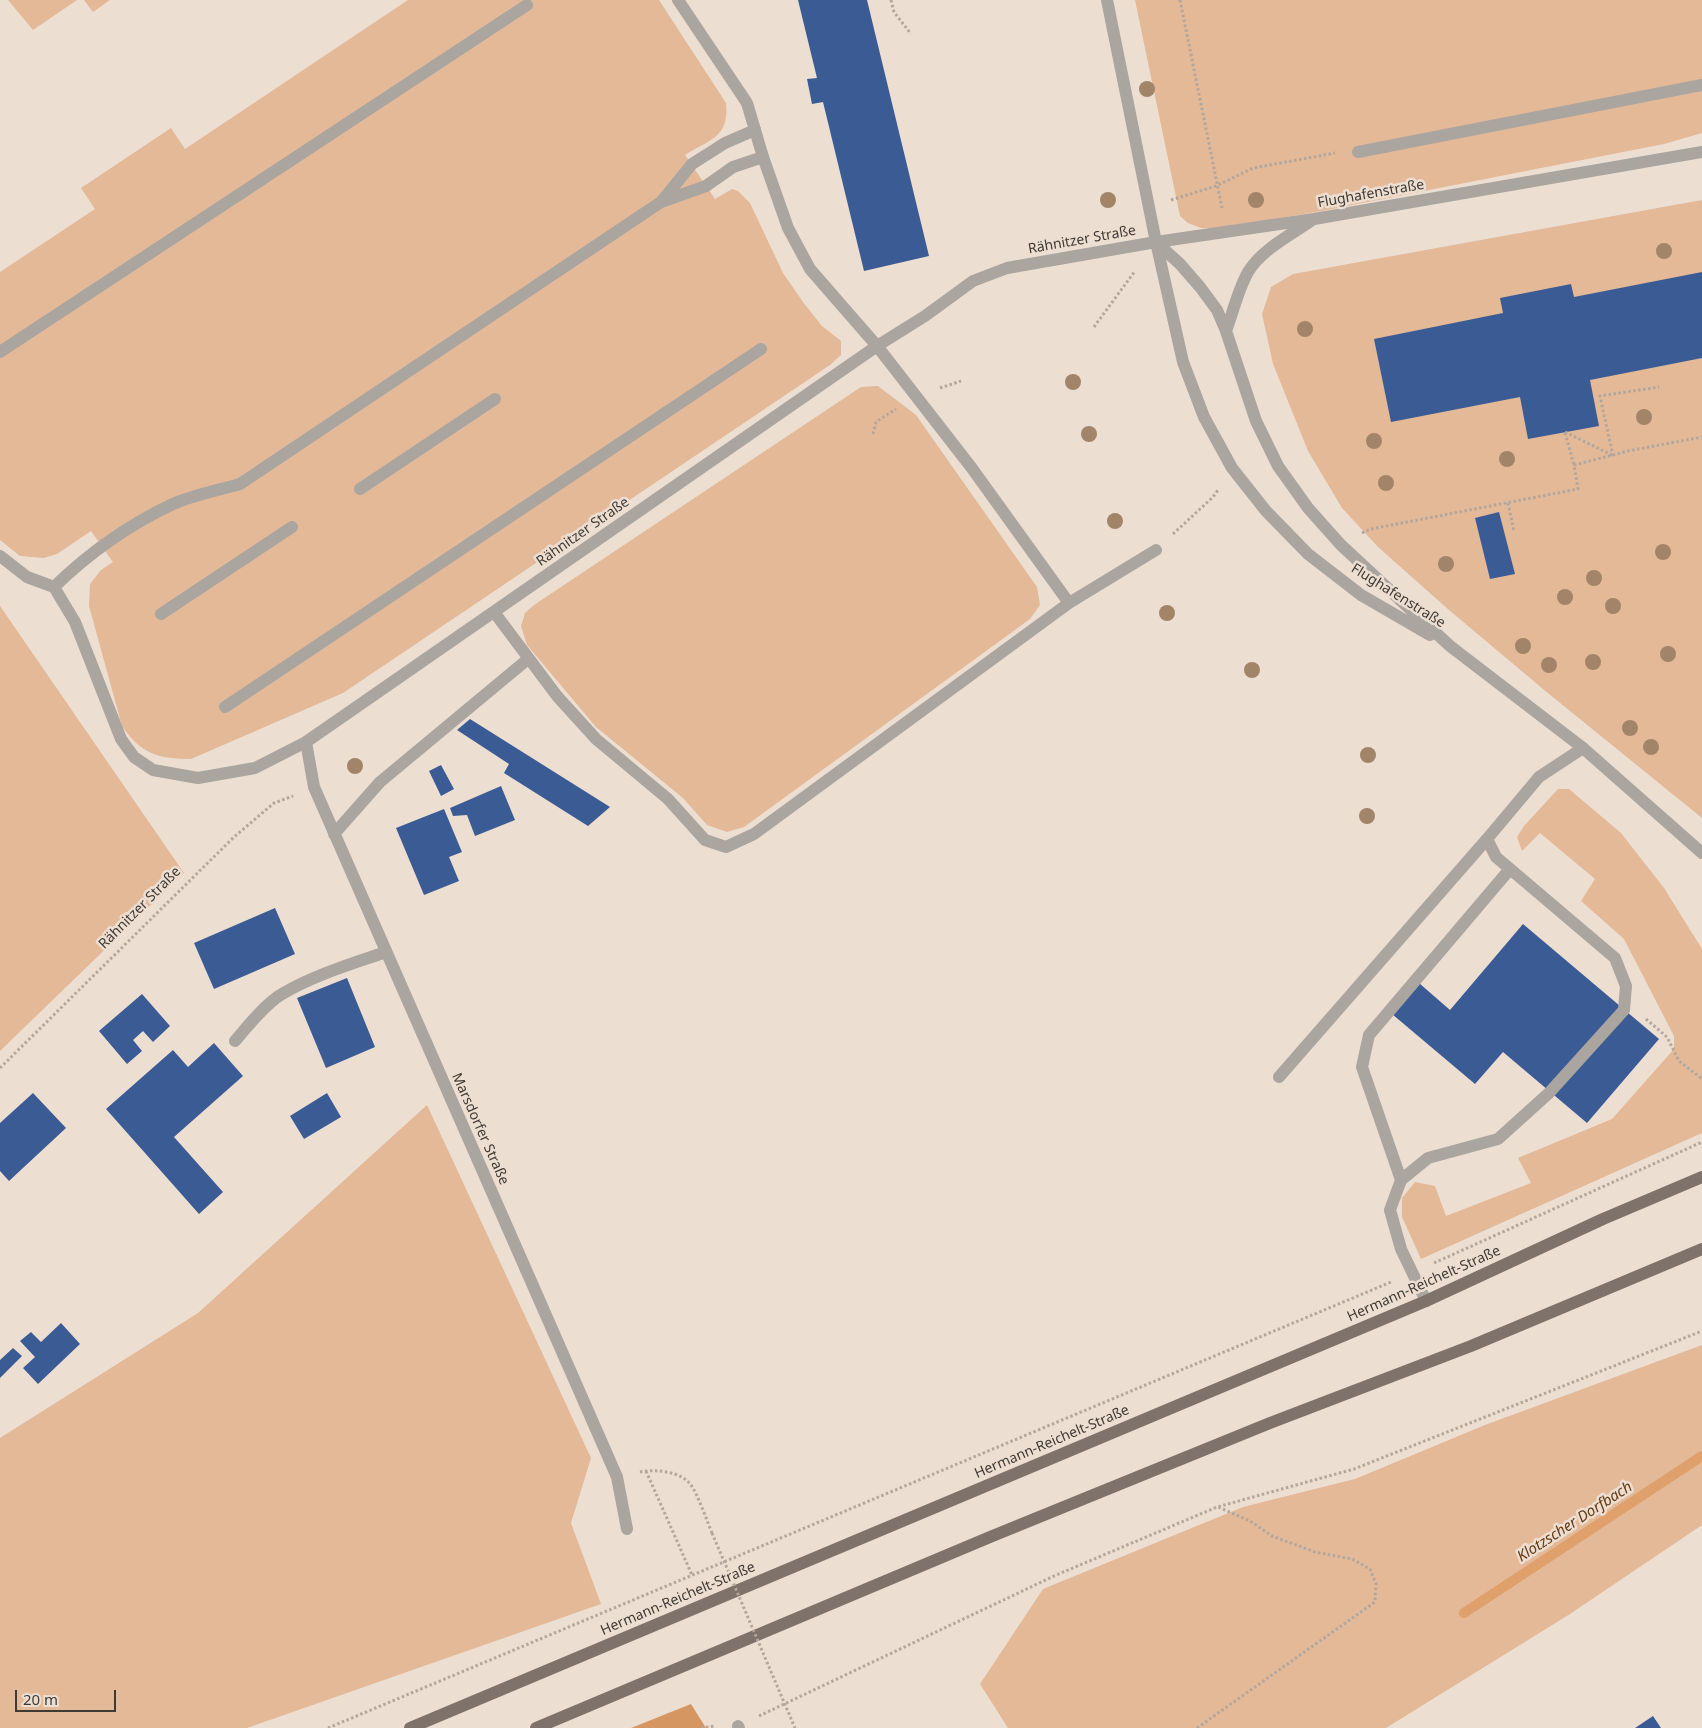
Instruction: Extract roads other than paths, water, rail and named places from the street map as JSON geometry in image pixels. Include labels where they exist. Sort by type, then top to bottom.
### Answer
[{"type":"main road","name":"Hermann-Reichelt-Straße","points":[[410,1728],[1426,1301],[1603,1218],[1702,1176]]},
{"type":"main road","points":[[536,1728],[990,1537],[1270,1423],[1471,1346],[1702,1249]]},
{"type":"street","points":[[678,0],[747,103],[763,157],[788,228],[810,269],[877,346],[971,467],[1069,603]]},
{"type":"street","name":"Flughafenstraße","points":[[1107,0],[1156,242],[1183,362],[1204,417],[1232,468],[1266,511],[1308,554],[1362,595],[1450,646]]},
{"type":"street","points":[[0,352],[527,4]]},
{"type":"street","points":[[1358,152],[1702,85]]},
{"type":"street","points":[[661,202],[692,164],[725,143],[755,130]]},
{"type":"street","name":"Flughafenstraße","points":[[1702,152],[1314,219],[1263,254],[1248,272],[1226,331],[1256,421],[1278,466],[1308,508],[1341,545],[1450,646],[1583,748],[1702,852]]},
{"type":"street","points":[[0,556],[27,577],[54,587],[101,545],[148,517],[175,503],[240,484],[661,202],[706,186],[733,167],[763,157]]},
{"type":"street","name":"Rähnitzer Straße","points":[[54,587],[75,622],[121,739],[134,757],[153,770],[198,778],[255,768],[306,742],[877,346],[925,316],[973,281],[1007,268],[1156,242],[1314,219]]},
{"type":"street","points":[[1156,242],[1200,286],[1217,310],[1226,331]]},
{"type":"street","points":[[225,707],[761,349]]},
{"type":"street","points":[[360,489],[494,398]]},
{"type":"street","points":[[161,614],[292,526]]},
{"type":"street","points":[[494,612],[557,696],[596,739],[668,799],[705,840],[726,847],[754,834],[1069,603],[1156,550]]},
{"type":"street","points":[[334,834],[380,782],[528,659]]},
{"type":"street","name":"Marsdorfer Straße","points":[[306,742],[314,787],[617,1477],[627,1529]]},
{"type":"street","points":[[1279,1077],[1487,839],[1539,776],[1583,748]]},
{"type":"street","points":[[1426,1301],[1401,1249],[1390,1210],[1401,1180],[1428,1158],[1498,1140],[1548,1094],[1624,1010],[1626,986],[1615,958],[1496,857],[1487,839]]},
{"type":"street","points":[[1401,1180],[1362,1067],[1369,1035],[1510,869]]},
{"type":"street","points":[[235,1041],[251,1022],[280,995],[324,974],[386,952]]},
{"type":"waterway","name":"Klotzscher Dorfbach","points":[[1464,1613],[1702,1456]]}]
